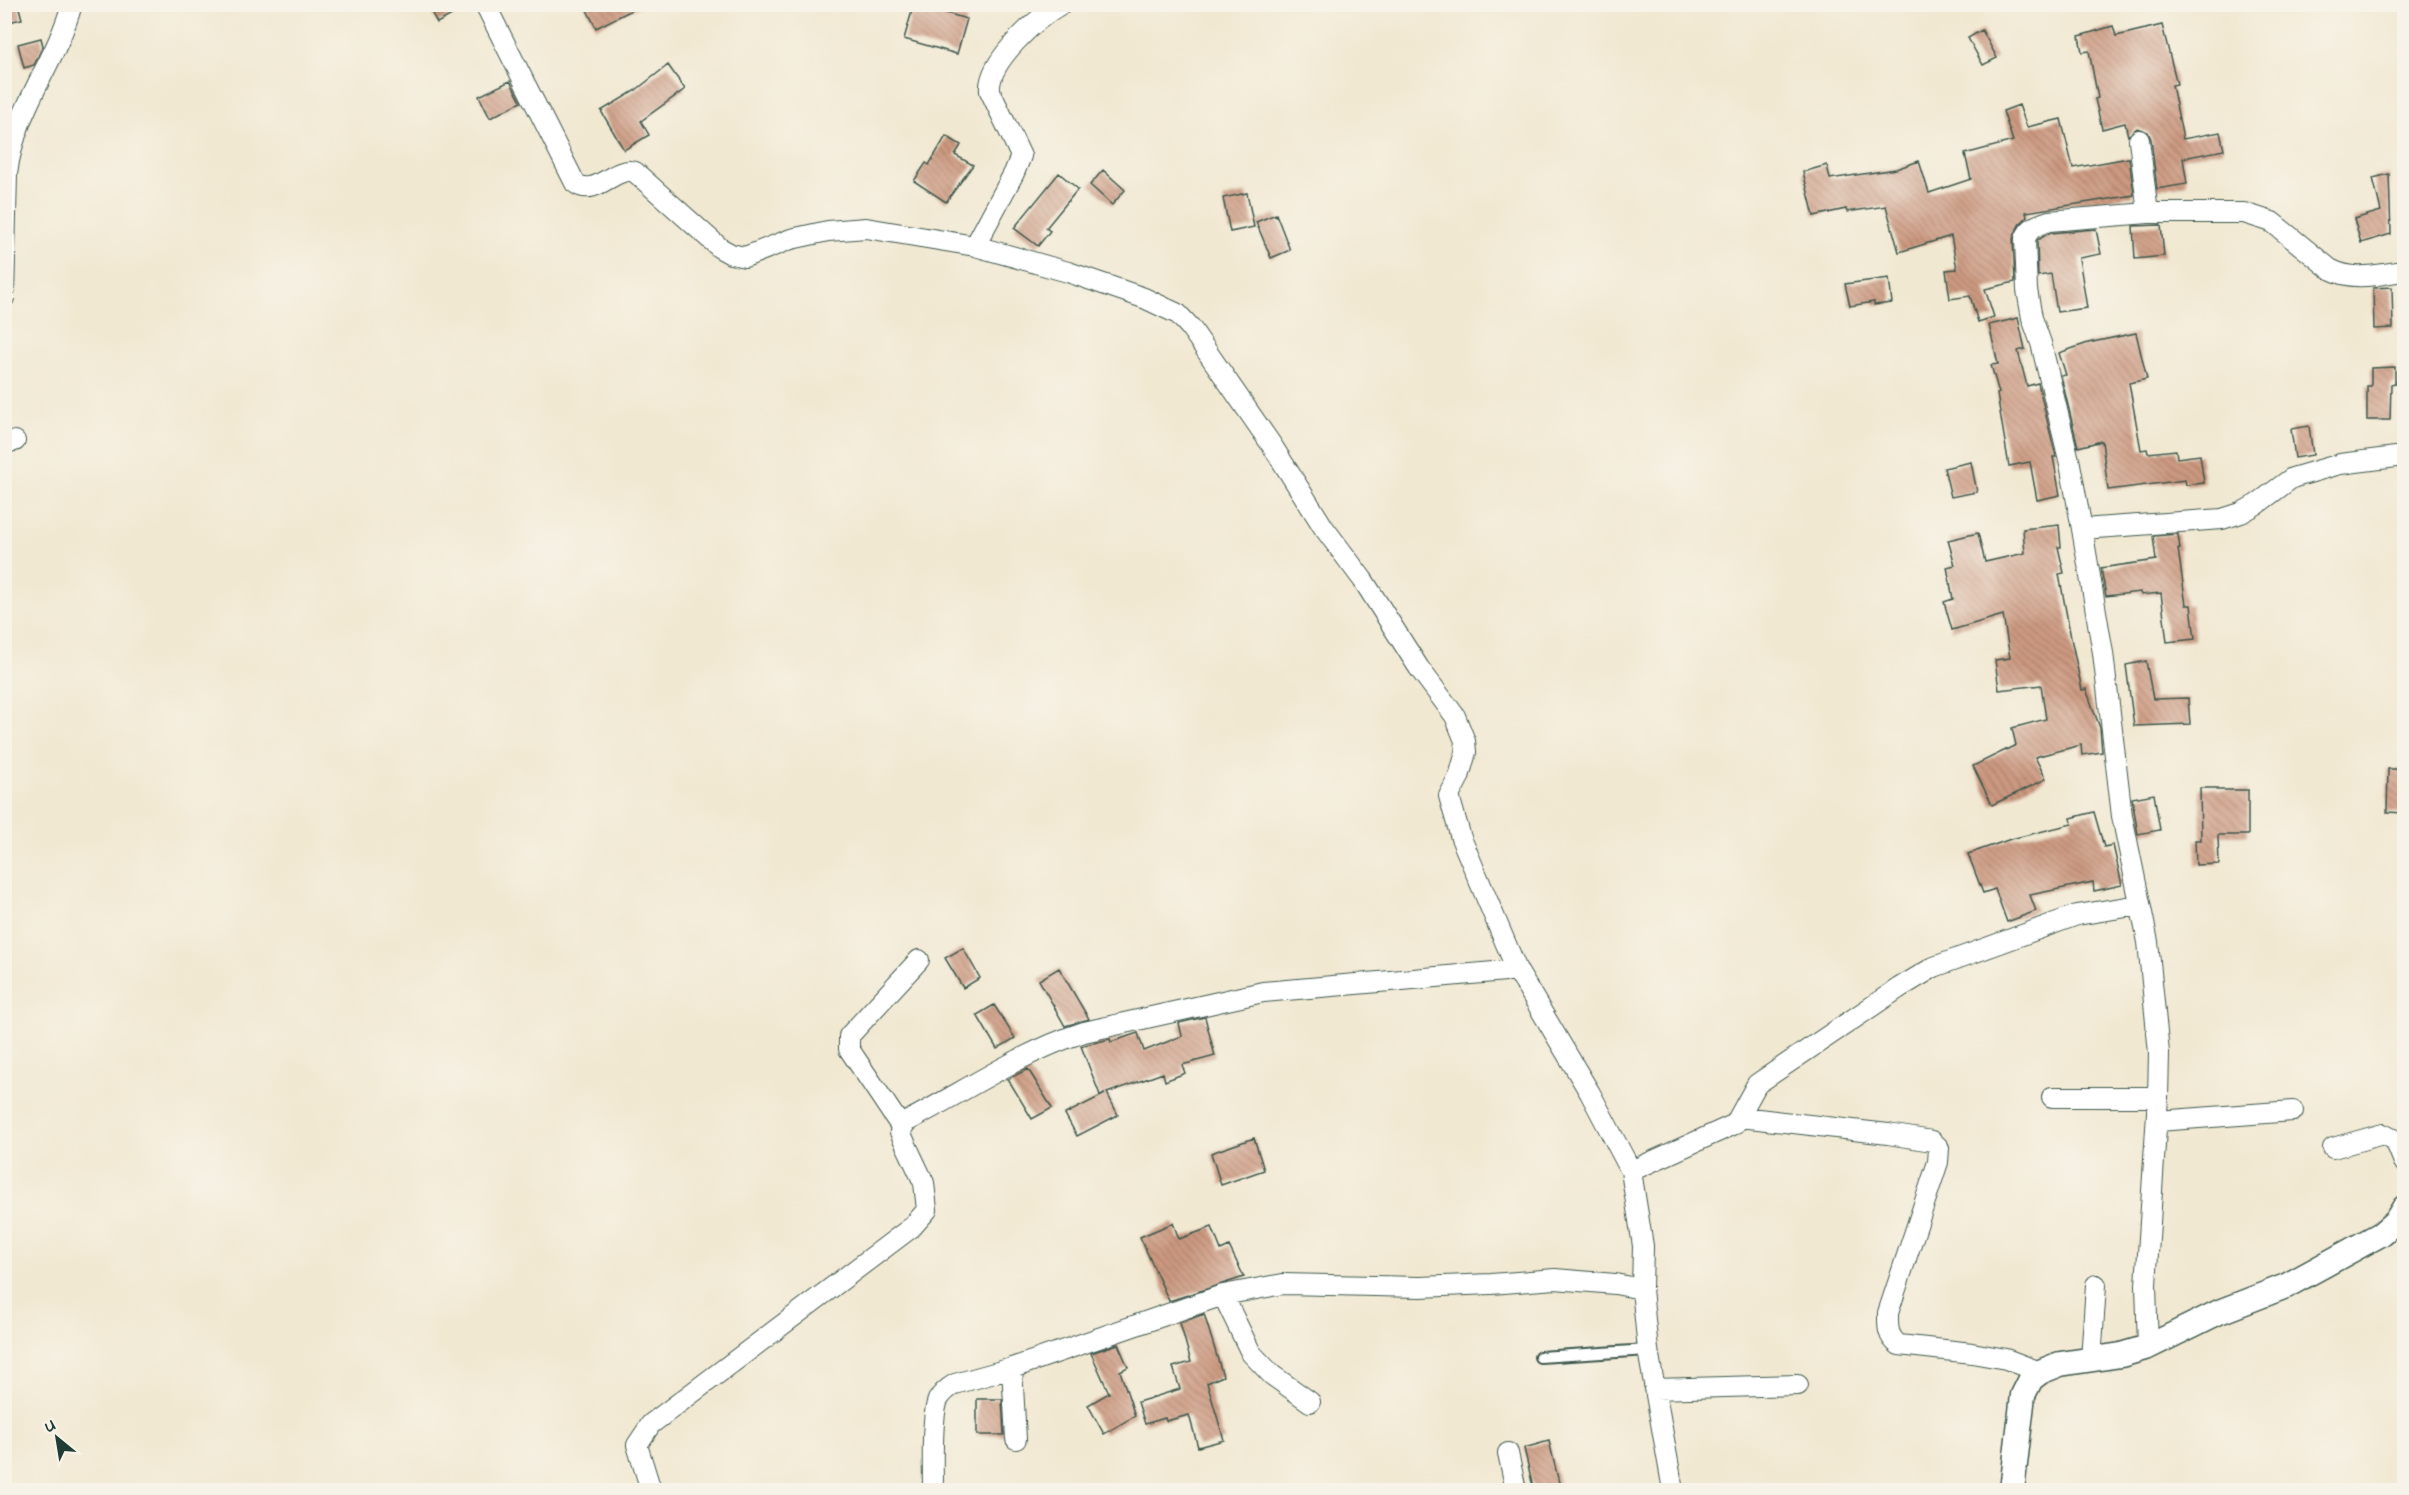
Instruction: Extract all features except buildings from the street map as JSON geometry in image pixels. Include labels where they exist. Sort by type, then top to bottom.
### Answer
[{"type":"street","points":[[4,298],[6,292],[6,174],[9,154],[19,123],[59,39],[72,4]]},
{"type":"street","points":[[485,4],[575,183],[580,187],[590,188],[623,171],[635,172],[720,248],[731,254],[745,257],[791,239],[828,231],[866,228],[975,246],[1068,272],[1144,298],[1178,314],[1191,327],[1273,447],[1324,528],[1363,579],[1419,668],[1455,716],[1465,741],[1466,752],[1459,777],[1450,791],[1449,801],[1461,838],[1517,970],[1590,1093],[1631,1171],[1643,1246],[1642,1289],[1648,1350],[1673,1491]]},
{"type":"street","points":[[975,246],[1021,156],[990,92],[993,72],[1033,24],[1061,4]]},
{"type":"street","points":[[2139,140],[2148,213]]},
{"type":"street","points":[[2148,1347],[2145,1285],[2158,1121],[2159,1053],[2148,942],[2121,816],[2103,653],[2070,464],[2041,343],[2032,318],[2027,290],[2025,239],[2035,225],[2049,221],[2148,213],[2228,211],[2258,216],[2279,227],[2330,270],[2340,275],[2353,278],[2404,271]]},
{"type":"street","points":[[2082,529],[2222,519],[2241,513],[2257,504],[2292,478],[2340,464],[2404,456]]},
{"type":"street","points":[[1631,1171],[1735,1124],[1741,1117],[1757,1084],[1934,967],[2077,915],[2139,905]]},
{"type":"street","points":[[902,1128],[849,1049],[849,1036],[919,960]]},
{"type":"street","points":[[651,1491],[637,1445],[651,1424],[912,1227],[927,1210],[924,1183],[900,1132],[906,1122],[1014,1061],[1055,1042],[1084,1032],[1263,992],[1517,970]]},
{"type":"street","points":[[2052,1097],[2158,1097]]},
{"type":"street","points":[[2158,1121],[2293,1111]]},
{"type":"street","points":[[1741,1117],[1932,1141],[1939,1148],[1938,1162],[1888,1313],[1887,1328],[1891,1339],[1899,1345],[2006,1359],[2040,1372]]},
{"type":"street","points":[[2333,1148],[2383,1134],[2395,1140],[2404,1162]]},
{"type":"street","points":[[2012,1491],[2018,1416],[2023,1395],[2031,1379],[2040,1372],[2060,1364],[2121,1355],[2148,1347],[2219,1312],[2286,1286],[2381,1234],[2396,1221],[2404,1208]]},
{"type":"street","points":[[933,1491],[937,1403],[942,1395],[955,1384],[1012,1368],[1223,1294],[1283,1284],[1420,1287],[1555,1279],[1615,1284],[1642,1289]]},
{"type":"street","points":[[2091,1360],[2096,1285]]},
{"type":"street","points":[[1223,1294],[1251,1353],[1272,1375],[1310,1402]]},
{"type":"street","points":[[1012,1368],[1016,1439]]},
{"type":"street","points":[[1654,1389],[1798,1385]]},
{"type":"street","points":[[1508,1453],[1516,1491]]},
{"type":"lane","points":[[1540,1357],[1648,1350]]}]
